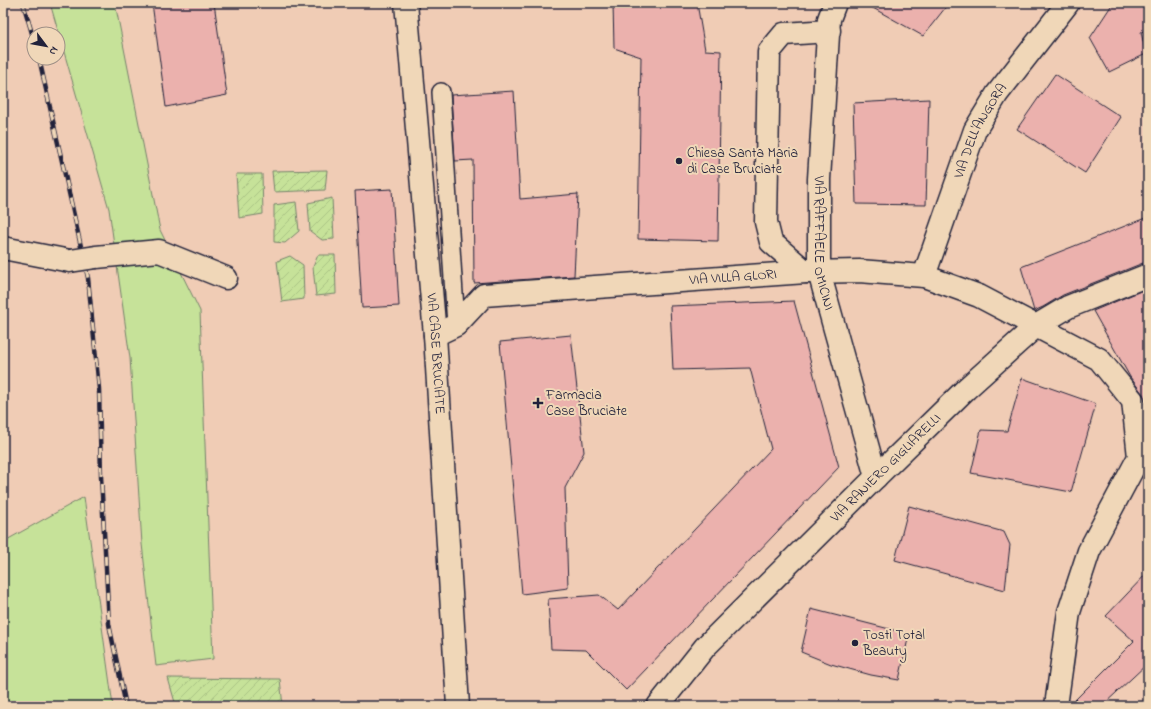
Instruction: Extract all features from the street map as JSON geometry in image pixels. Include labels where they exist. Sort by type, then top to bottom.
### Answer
[{"type":"street","name":"VIA CASE BRUCIATE","points":[[406,3],[435,334],[458,706]]},
{"type":"street","name":"VIA RAFFAELE OMICINI","points":[[835,3],[830,19],[812,272],[876,477]]},
{"type":"street","name":"VIA DELL'ANGORA","points":[[924,276],[976,130],[997,94],[1068,3]]},
{"type":"street","points":[[812,272],[771,242],[766,222],[769,52],[784,34],[829,31]]},
{"type":"street","points":[[3,248],[70,262],[96,257],[159,251],[226,278]]},
{"type":"street","name":"VIA VILLA GLORI","points":[[435,334],[456,325],[484,294],[812,272],[859,271],[924,276],[979,296],[1099,359],[1133,401],[1138,457],[1089,551],[1069,612],[1056,706]]},
{"type":"street","name":"VIA RANIERO GIGLIARELLI","points":[[658,706],[705,647],[966,389],[1036,326],[1068,307],[1148,275]]},
{"type":"lane","points":[[441,92],[456,325]]},
{"type":"green space","points":[[50,3],[115,3],[160,230],[200,311],[213,659],[156,666],[142,544],[130,358],[109,209],[66,59],[66,26],[57,26]]},
{"type":"green space","points":[[327,170],[325,190],[274,192],[272,171]]},
{"type":"green space","points":[[236,174],[262,174],[263,214],[239,218]]},
{"type":"green space","points":[[332,198],[334,239],[322,240],[310,231],[308,203]]},
{"type":"green space","points":[[296,202],[299,231],[285,243],[274,242],[274,205]]},
{"type":"green space","points":[[318,255],[335,255],[336,294],[316,296],[313,267]]},
{"type":"green space","points":[[290,256],[303,265],[304,299],[282,302],[277,261]]},
{"type":"green space","points":[[84,497],[113,706],[3,706],[3,542]]},
{"type":"green space","points":[[168,678],[280,679],[283,706],[176,706]]},
{"type":"building","points":[[152,3],[214,3],[227,95],[166,107]]},
{"type":"building","name":"Chiesa Santa Maria di Case Bruciate","points":[[613,3],[697,3],[705,50],[721,51],[718,241],[638,239],[641,57],[614,48]]},
{"type":"building","points":[[864,3],[949,3],[923,36]]},
{"type":"building","points":[[1113,3],[1148,3],[1148,30],[1141,32],[1146,54],[1109,72],[1090,38]]},
{"type":"building","points":[[1055,74],[1121,117],[1085,173],[1017,129]]},
{"type":"building","points":[[514,91],[520,199],[578,194],[574,276],[474,283],[473,160],[455,161],[451,95]]},
{"type":"building","points":[[929,99],[926,205],[856,204],[853,103]]},
{"type":"building","points":[[392,189],[399,306],[362,308],[355,191]]},
{"type":"building","points":[[1148,217],[1148,263],[1143,263],[1063,295],[1034,311],[1021,267]]},
{"type":"building","points":[[1148,288],[1148,410],[1143,394],[1130,377],[1093,311]]},
{"type":"building","points":[[794,301],[839,467],[626,690],[586,650],[551,649],[548,599],[599,595],[618,610],[771,449],[750,368],[673,370],[670,306]]},
{"type":"building","points":[[571,335],[584,452],[565,488],[568,588],[522,594],[500,342]]},
{"type":"building","points":[[1022,378],[1096,404],[1071,492],[971,473],[981,430],[1007,431]]},
{"type":"building","points":[[909,506],[1004,532],[1010,545],[1005,590],[895,560]]},
{"type":"building","points":[[1148,572],[1148,663],[1102,706],[1069,706],[1134,641],[1106,616]]},
{"type":"building","name":"Tosti Total Beauty","points":[[811,609],[909,634],[899,680],[871,675],[831,664],[801,652]]},
{"type":"railway","points":[[23,3],[30,26]]},
{"type":"railway","points":[[41,66],[88,278],[99,389],[101,476],[109,624],[126,706]]},
{"type":"place","name":"Chiesa Santa Maria di Case Bruciate","points":[[679,161]]},
{"type":"place","name":"Farmacia Case Bruciate","points":[[538,403]]},
{"type":"place","name":"Tosti Total Beauty","points":[[855,643]]}]
